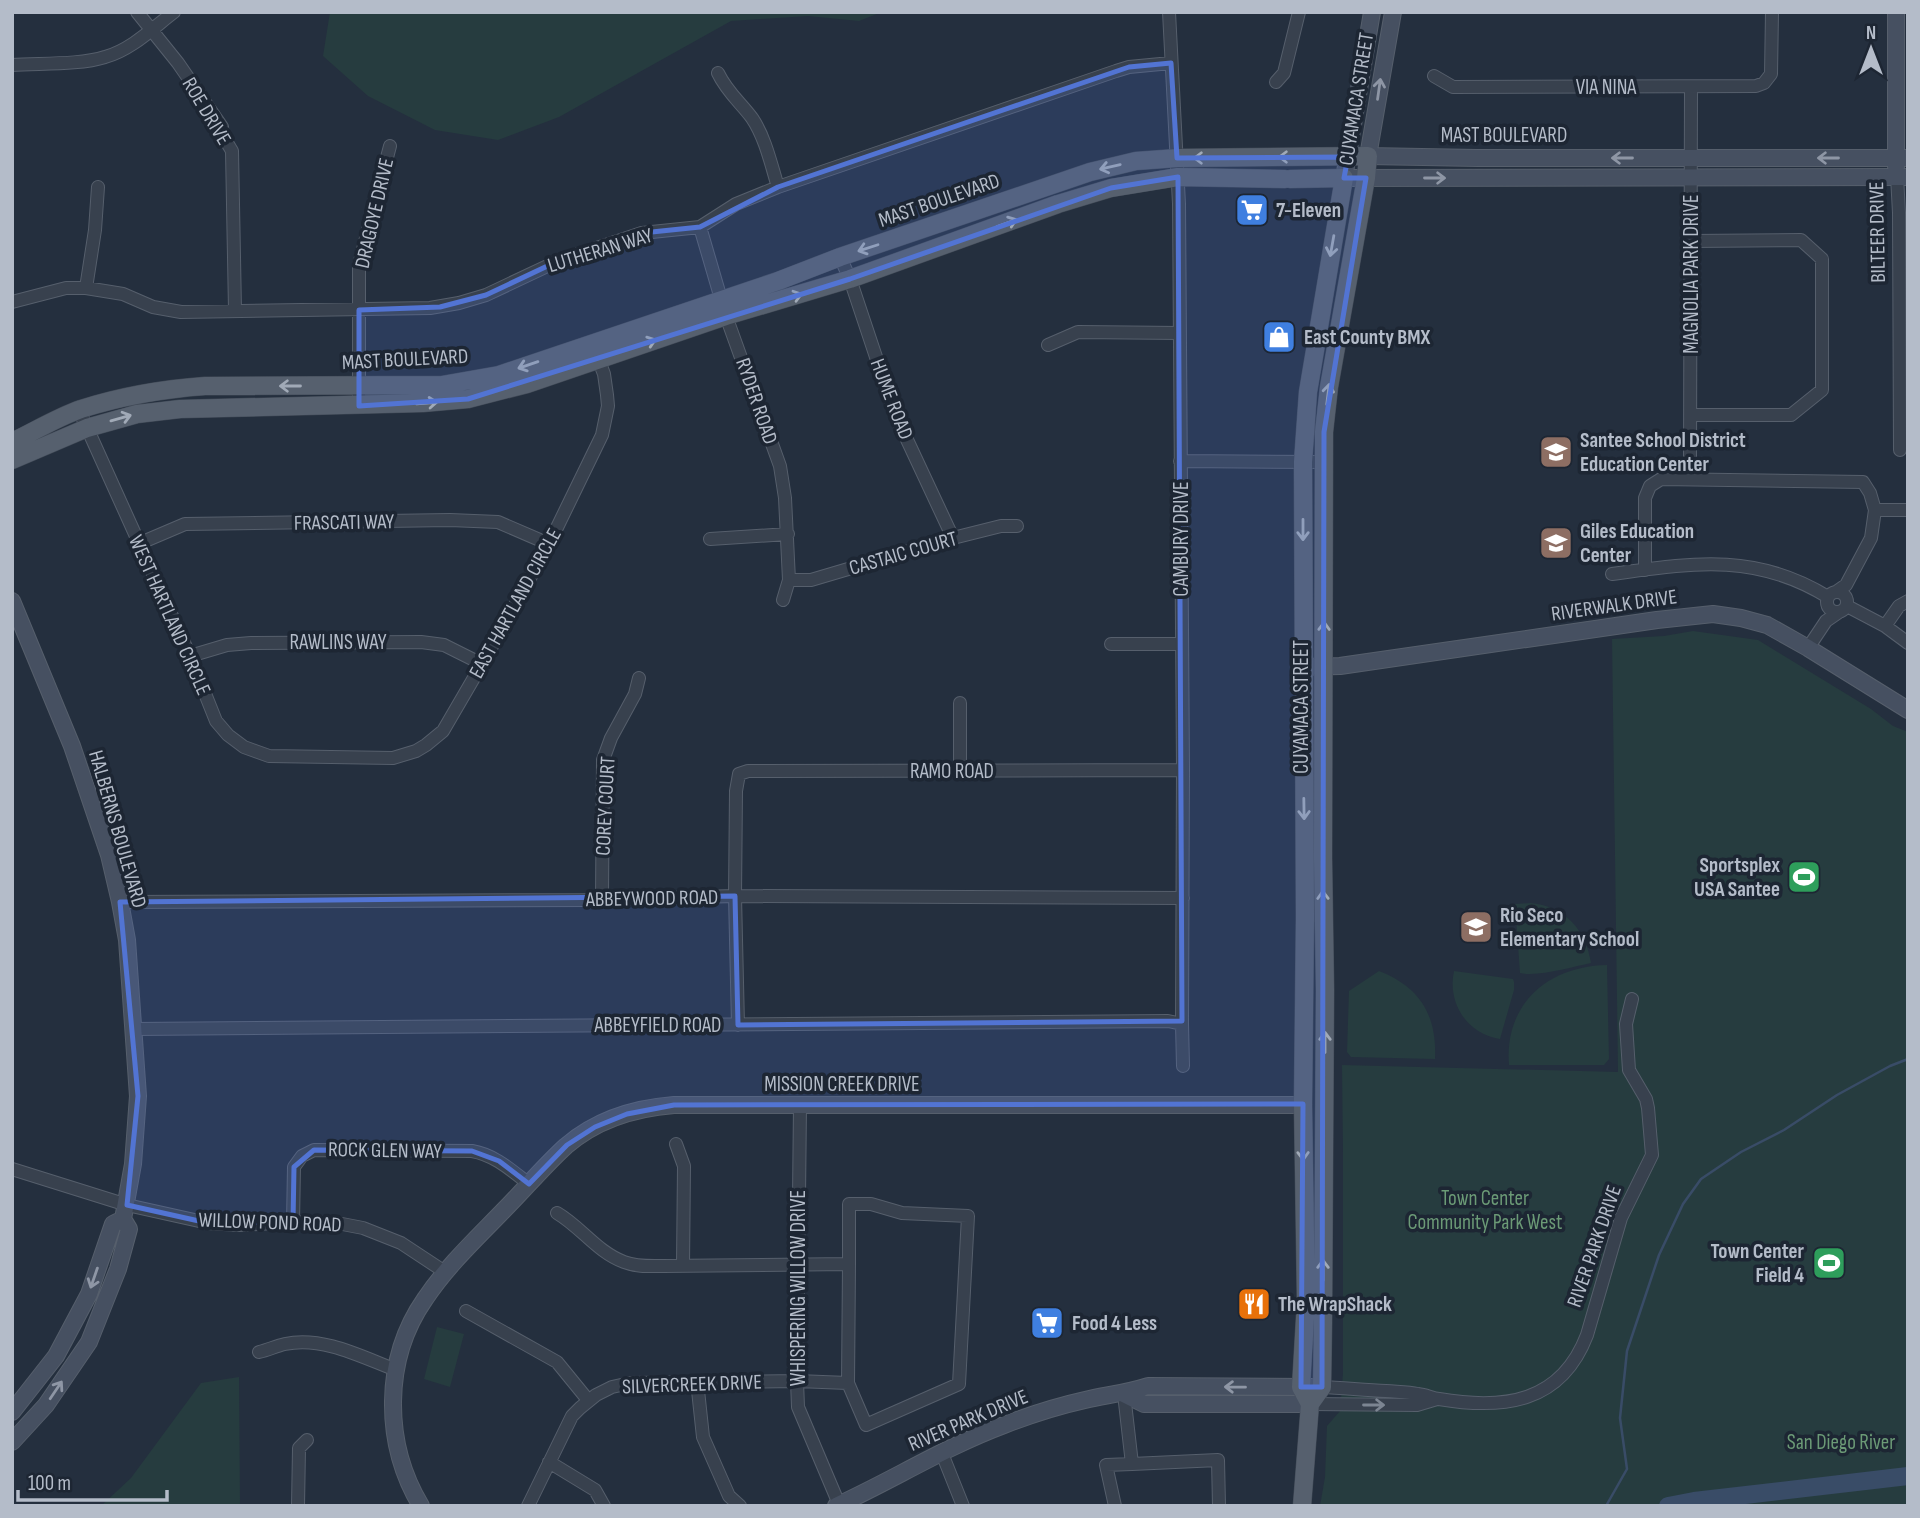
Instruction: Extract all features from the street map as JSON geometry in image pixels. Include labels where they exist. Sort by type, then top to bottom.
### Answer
[{"type":"main road","name":"MAST BOULEVARD","points":[[724,308],[778,281],[840,257],[1090,172],[1136,161],[1368,156]]},
{"type":"main road","name":"CUYAMACA STREET","points":[[1322,1387],[1324,432],[1329,387],[1368,156]]},
{"type":"main road","name":"MAST BOULEVARD","points":[[12,442],[79,410],[170,388],[442,385],[499,375],[595,351],[724,308],[850,279],[1111,187],[1178,177],[1344,178]]},
{"type":"main road","name":"CUYAMACA STREET","points":[[1301,1387],[1306,1301],[1303,1105],[1303,462],[1308,391],[1344,178]]},
{"type":"main road","name":"MAST BOULEVARD","points":[[12,460],[87,428],[137,414],[180,409],[359,406],[468,399],[527,384],[595,351]]},
{"type":"main road","points":[[1304,969],[1324,969]]},
{"type":"main road","points":[[1301,1387],[1310,1404]]},
{"type":"main road","points":[[1303,1506],[1310,1404],[1322,1387]]},
{"type":"street","name":"ROE DRIVE","points":[[137,12],[178,63],[222,127],[223,136],[232,151],[235,310]]},
{"type":"street","points":[[12,65],[105,58],[123,50],[174,12]]},
{"type":"street","name":"CAMBURY DRIVE","points":[[1169,12],[1178,158],[1181,333],[1183,1066]]},
{"type":"street","points":[[1276,82],[1284,73],[1299,12]]},
{"type":"street","name":"CUYAMACA STREET","points":[[1344,178],[1373,12]]},
{"type":"street","name":"CUYAMACA STREET","points":[[1368,156],[1393,12]]},
{"type":"street","name":"VIA NINA","points":[[1434,76],[1453,87],[1756,86],[1767,80],[1772,70],[1772,12]]},
{"type":"street","name":"BILTEER DRIVE","points":[[1896,12],[1902,158],[1899,213],[1904,410],[1900,450]]},
{"type":"street","name":"LUTHERAN WAY","points":[[12,302],[66,288],[86,288],[123,294],[153,307],[181,312],[430,308],[459,303],[486,295],[558,261],[642,233],[700,227],[736,204],[778,187],[1129,67],[1171,63]]},
{"type":"street","points":[[718,73],[724,87],[752,119],[761,136],[778,187]]},
{"type":"street","name":"MAGNOLIA PARK DRIVE","points":[[1690,461],[1691,87]]},
{"type":"street","name":"DRAGOYE DRIVE","points":[[359,406],[359,265],[390,146]]},
{"type":"street","name":"MAST BOULEVARD","points":[[1368,156],[1902,158]]},
{"type":"street","name":"MAST BOULEVARD","points":[[1344,178],[1902,176]]},
{"type":"street","points":[[86,288],[98,187]]},
{"type":"street","name":"RYDER ROAD","points":[[700,227],[724,308],[780,466],[788,534],[789,580],[783,600]]},
{"type":"street","points":[[1691,241],[1801,240],[1822,259],[1822,390],[1791,415],[1691,415]]},
{"type":"street","name":"HUME ROAD","points":[[840,257],[850,279],[895,414],[953,538]]},
{"type":"street","points":[[1048,345],[1078,332],[1181,333]]},
{"type":"street","name":"EAST HARTLAND CIRCLE","points":[[313,757],[393,758],[426,745],[443,731],[549,544],[602,435],[608,405],[604,374],[595,351]]},
{"type":"street","name":"WEST HARTLAND CIRCLE","points":[[79,410],[190,656],[216,722],[235,740],[255,752],[269,756],[313,757]]},
{"type":"street","points":[[1181,461],[1323,462]]},
{"type":"street","points":[[1645,570],[1645,498],[1650,486],[1661,479],[1863,482],[1870,493],[1875,510],[1871,538],[1839,599],[1808,648]]},
{"type":"street","points":[[1875,510],[1908,510]]},
{"type":"street","name":"FRASCATI WAY","points":[[138,544],[185,524],[450,520],[498,522],[549,544]]},
{"type":"street","name":"CASTAIC COURT","points":[[789,580],[811,580],[953,538],[1001,526],[1017,526]]},
{"type":"street","points":[[710,539],[788,534]]},
{"type":"street","points":[[1612,575],[1717,563],[1755,567],[1784,575],[1839,599],[1908,643]]},
{"type":"street","name":"HALBERNS BOULEVARD","points":[[12,601],[72,746],[108,855],[120,902],[127,940],[138,1111],[134,1164],[125,1212]]},
{"type":"street","points":[[1885,626],[1899,606],[1908,601]]},
{"type":"street","name":"RIVERWALK DRIVE","points":[[1303,667],[1340,666],[1645,621],[1713,614],[1767,625],[1908,710]]},
{"type":"street","name":"RAWLINS WAY","points":[[190,656],[227,645],[251,643],[421,642],[444,645],[482,664]]},
{"type":"street","points":[[1111,644],[1181,644]]},
{"type":"street","name":"COREY COURT","points":[[602,899],[603,760],[611,738],[635,694],[639,678]]},
{"type":"street","points":[[960,703],[960,772]]},
{"type":"street","name":"RAMO ROAD","points":[[735,896],[736,791],[739,774],[748,771],[1183,770]]},
{"type":"street","points":[[735,896],[738,1025]]},
{"type":"street","name":"ABBEYWOOD ROAD","points":[[120,902],[735,896],[1183,898]]},
{"type":"street","name":"RIVER PARK DRIVE","points":[[837,1505],[941,1451],[992,1429],[1053,1408],[1087,1399],[1124,1394],[1148,1386],[1322,1387],[1417,1394],[1438,1399],[1488,1403],[1530,1397],[1550,1386],[1567,1371],[1581,1351],[1621,1218],[1652,1155],[1646,1099],[1629,1070],[1626,1024],[1632,999]]},
{"type":"street","name":"ABBEYFIELD ROAD","points":[[134,1029],[1156,1021],[1182,1024]]},
{"type":"street","name":"MISSION CREEK DRIVE","points":[[445,1272],[574,1140],[595,1127],[642,1109],[674,1105],[1303,1105]]},
{"type":"street","name":"WHISPERING WILLOW DRIVE","points":[[800,1105],[798,1406],[837,1505]]},
{"type":"street","points":[[676,1144],[684,1166],[682,1265]]},
{"type":"street","name":"ROCK GLEN WAY","points":[[293,1222],[294,1167],[302,1156],[314,1150],[472,1151],[499,1161],[529,1184]]},
{"type":"street","name":"WILLOW POND ROAD","points":[[12,1169],[76,1191],[125,1212],[239,1225],[337,1223],[376,1232],[413,1249],[445,1272]]},
{"type":"street","points":[[849,1204],[871,1204],[902,1213],[968,1216],[959,1384],[866,1425],[848,1383],[849,1264],[849,1204]]},
{"type":"street","points":[[12,1412],[56,1356],[89,1294],[113,1224],[125,1212]]},
{"type":"street","points":[[12,1443],[46,1405],[89,1342],[118,1269],[129,1229],[125,1212]]},
{"type":"street","points":[[557,1213],[607,1253],[641,1266],[849,1264]]},
{"type":"street","points":[[417,1504],[397,1442],[393,1412],[396,1370],[405,1337],[424,1301],[445,1272]]},
{"type":"street","points":[[467,1311],[557,1362],[588,1400]]},
{"type":"street","points":[[259,1352],[286,1344],[322,1344],[396,1370]]},
{"type":"street","points":[[696,1381],[703,1437],[729,1496],[740,1506]]},
{"type":"street","name":"SILVERCREEK DRIVE","points":[[527,1506],[572,1416],[588,1400],[604,1390],[621,1384],[696,1381],[848,1383]]},
{"type":"street","points":[[1124,1394],[1132,1464]]},
{"type":"street","name":"RIVER PARK DRIVE","points":[[1124,1394],[1144,1404],[1417,1405],[1438,1399]]},
{"type":"street","points":[[298,1506],[299,1448],[307,1440]]},
{"type":"street","points":[[941,1451],[963,1506]]},
{"type":"street","points":[[1115,1506],[1106,1465],[1218,1460],[1219,1506]]},
{"type":"street","points":[[549,1462],[595,1490],[604,1506]]},
{"type":"highlighted area","points":[[1171,63],[1177,158],[1348,157],[1344,178],[1366,178],[1324,432],[1322,1387],[1301,1387],[1303,1104],[674,1105],[627,1114],[595,1127],[567,1145],[529,1184],[499,1161],[472,1151],[314,1150],[294,1167],[293,1222],[208,1223],[127,1205],[138,1096],[120,902],[735,896],[738,1025],[1182,1021],[1178,177],[1111,188],[850,279],[468,399],[359,406],[359,310],[440,307],[486,295],[558,261],[642,233],[700,227],[778,187],[1129,67]]},
{"type":"green space","points":[[330,12],[882,12],[859,21],[808,16],[731,21],[559,117],[498,140],[435,130],[368,96],[323,56]]},
{"type":"green space","name":"Town Center Community Park West","points":[[1693,631],[1758,640],[1871,709],[1893,726],[1908,732],[1908,1506],[1320,1506],[1325,1477],[1327,1426],[1340,1411],[1343,1373],[1342,1065],[1618,1072],[1612,639],[1664,636]]},
{"type":"green space","points":[[1530,903],[1554,909],[1572,922],[1584,940],[1591,963],[1545,973],[1520,973],[1515,904]]},
{"type":"green space","points":[[1607,965],[1609,1059],[1604,1065],[1509,1065],[1509,1043],[1514,1023],[1534,992],[1567,972]]},
{"type":"green space","points":[[1379,971],[1405,985],[1423,1004],[1433,1029],[1435,1059],[1351,1057],[1347,1052],[1349,991]]},
{"type":"green space","points":[[1454,971],[1513,979],[1514,990],[1500,1039],[1478,1031],[1462,1015],[1454,994]]},
{"type":"green space","points":[[437,1327],[464,1334],[450,1387],[424,1379]]},
{"type":"green space","points":[[239,1377],[240,1506],[101,1506],[131,1478],[201,1383]]},
{"type":"waterway","points":[[1606,1506],[1627,1469],[1620,1418],[1627,1351],[1659,1255],[1683,1204],[1701,1179],[1741,1152],[1784,1130],[1837,1095],[1908,1059]]},
{"type":"waterway","name":"San Diego River","points":[[1668,1506],[1908,1476]]},
{"type":"place","name":"7-Eleven","points":[[1252,210]]},
{"type":"place","name":"East County BMX","points":[[1279,337]]},
{"type":"place","name":"Santee School District Education Center","points":[[1556,452]]},
{"type":"place","name":"Giles Education Center","points":[[1556,543]]},
{"type":"place","name":"Sportsplex USA Santee","points":[[1804,877]]},
{"type":"place","name":"Rio Seco Elementary School","points":[[1476,927]]},
{"type":"place","name":"Town Center Field 4","points":[[1829,1263]]},
{"type":"place","name":"The WrapShack","points":[[1254,1304]]},
{"type":"place","name":"Food 4 Less","points":[[1047,1323]]}]
